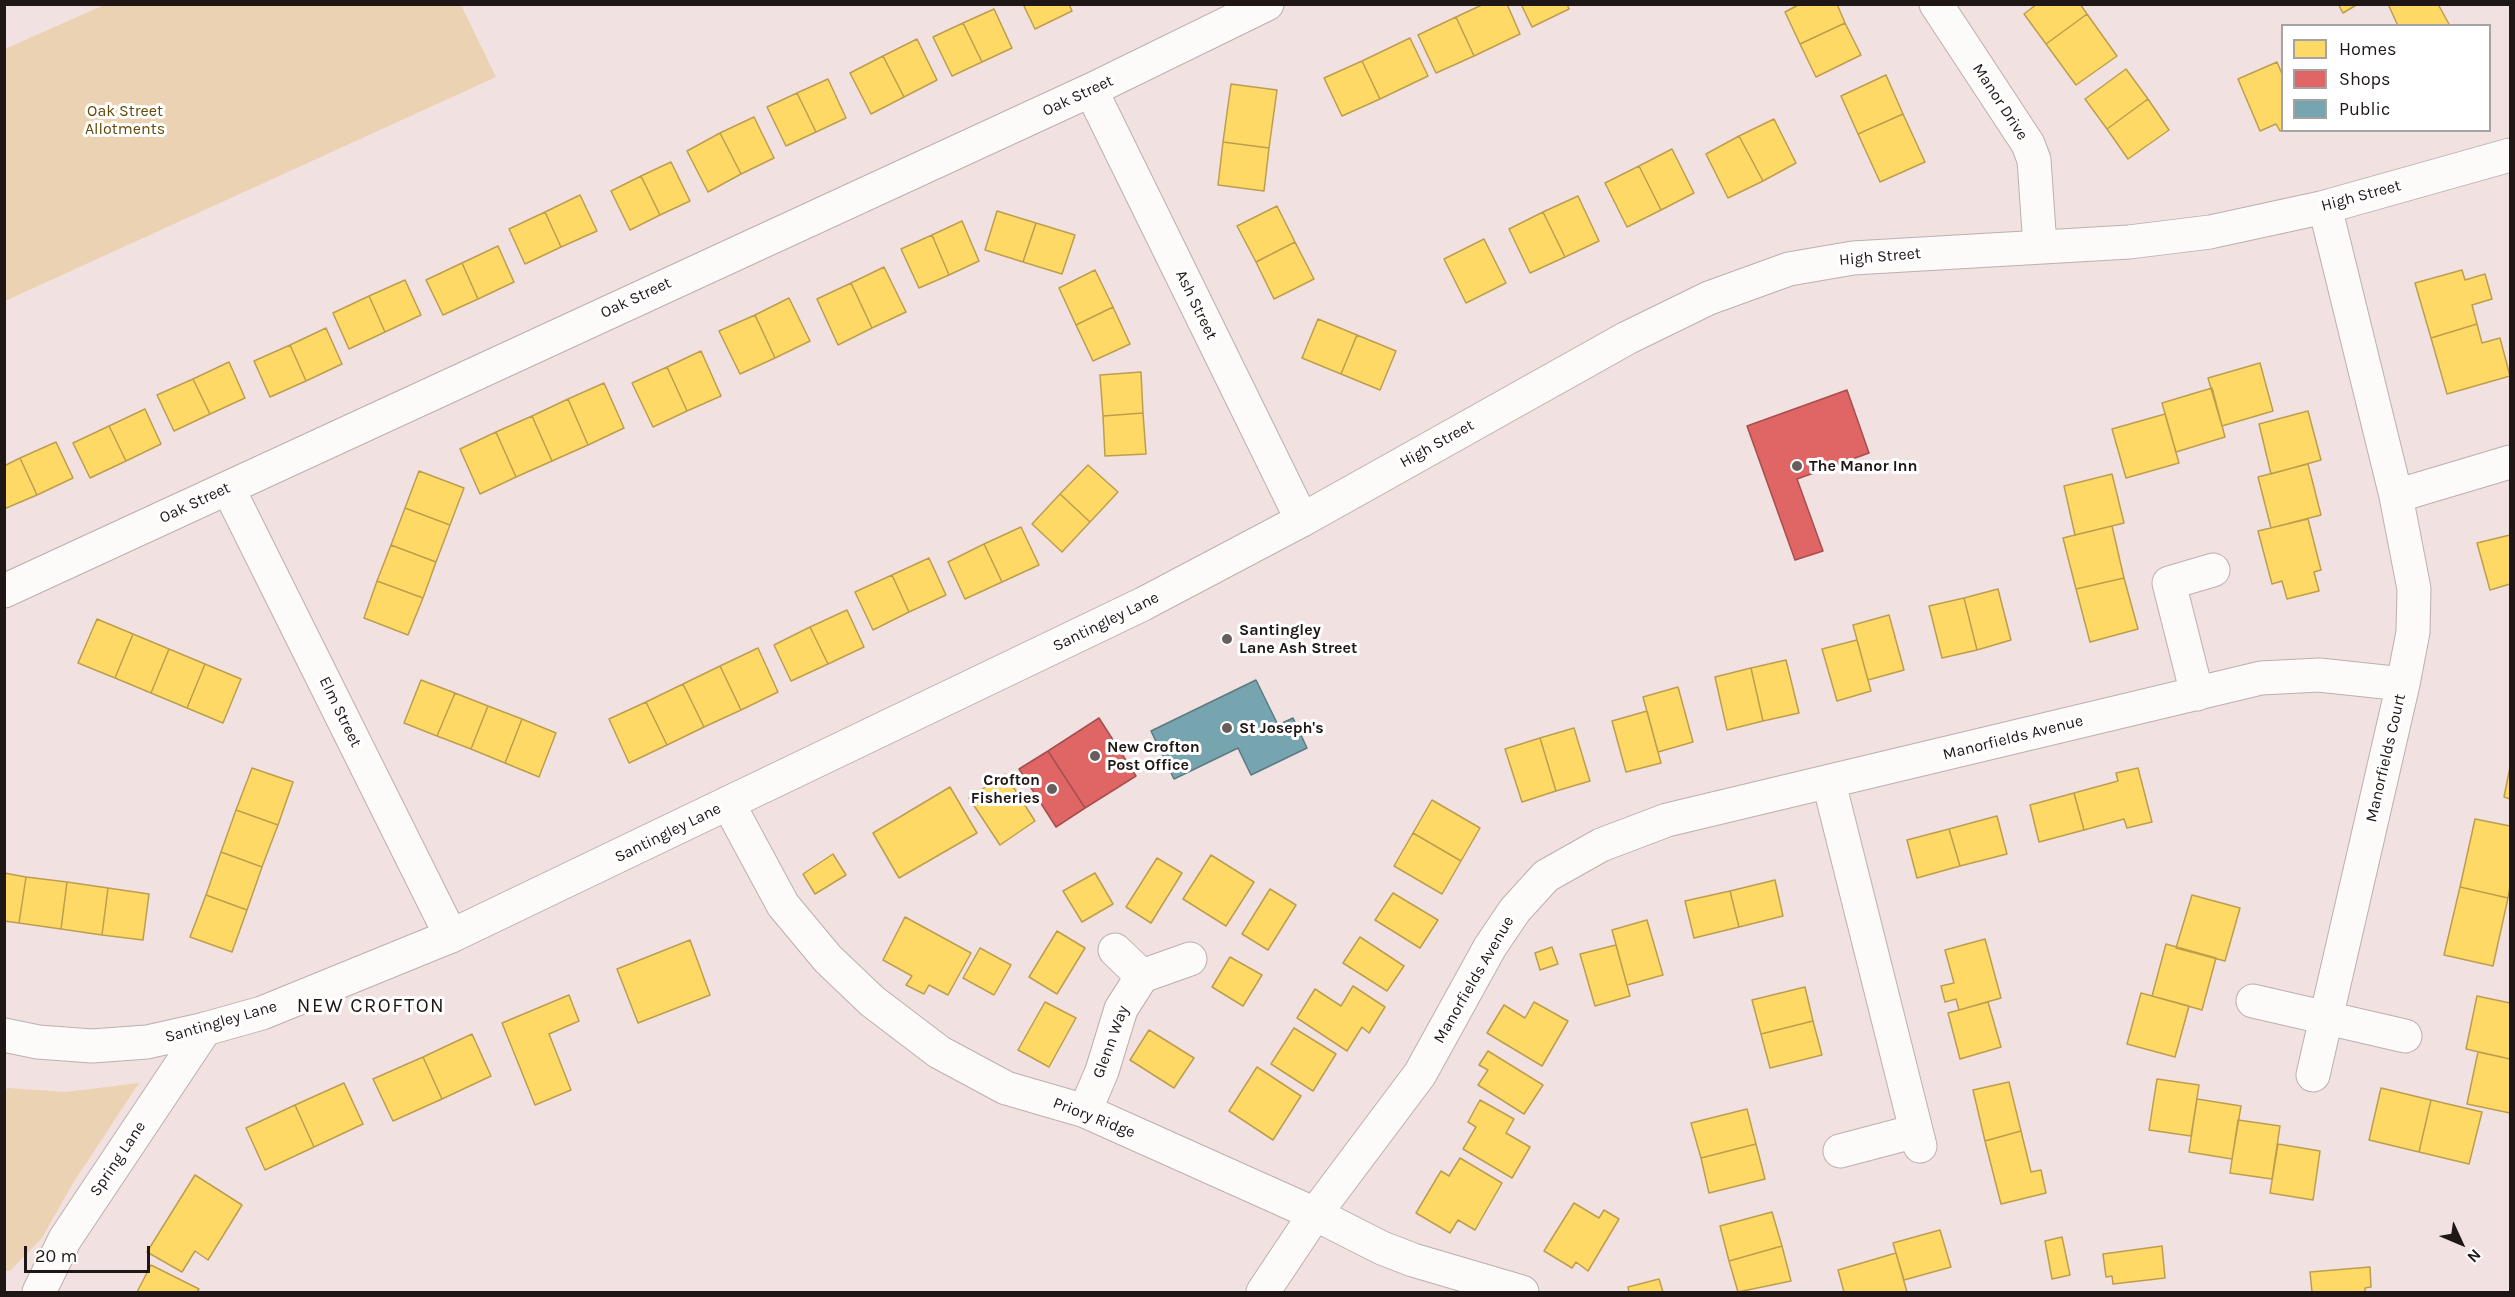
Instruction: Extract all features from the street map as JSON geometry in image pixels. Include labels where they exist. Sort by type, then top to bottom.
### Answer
[{"type":"street","name":"Oak Street","points":[[4,591],[1091,90],[1267,4]]},
{"type":"street","name":"Manor Drive","points":[[1936,4],[2028,144],[2034,160],[2040,246]]},
{"type":"street","name":"Ash Street","points":[[1091,90],[1302,520]]},
{"type":"street","name":"High Street","points":[[1302,520],[1627,338],[1709,298],[1789,269],[1853,258],[2129,242],[2210,232],[2325,207],[2511,155]]},
{"type":"street","name":"Manorfields Court","points":[[2313,1075],[2403,684],[2413,632],[2414,589],[2396,496],[2325,207]]},
{"type":"street","points":[[2396,496],[2511,462]]},
{"type":"street","name":"Elm Street","points":[[228,488],[452,936]]},
{"type":"street","name":"Santingley Lane","points":[[4,1035],[38,1042],[92,1046],[147,1042],[262,1013],[452,936],[1143,604],[1302,520]]},
{"type":"street","points":[[2196,694],[2169,583],[2213,570]]},
{"type":"street","name":"Manorfields Avenue","points":[[1263,1293],[1315,1214],[1398,1107],[1420,1074],[1490,947],[1515,910],[1546,876],[1601,845],[1667,820],[2261,678],[2319,675],[2403,684]]},
{"type":"street","points":[[1829,783],[1918,1139],[1840,1151]]},
{"type":"street","name":"Priory Ridge","points":[[728,803],[783,905],[828,959],[872,1001],[939,1052],[1006,1088],[1085,1111],[1315,1214],[1382,1248],[1413,1260],[1522,1293]]},
{"type":"street","points":[[1115,950],[1142,976],[1190,958]]},
{"type":"street","name":"Glenn Way","points":[[1085,1111],[1102,1071],[1120,1009],[1142,976]]},
{"type":"street","points":[[2253,1000],[2405,1036]]},
{"type":"street","name":"Spring Lane","points":[[39,1293],[65,1239],[205,1029]]},
{"type":"green space","name":"Oak Street Allotments","points":[[104,5],[461,5],[496,77],[5,301],[5,49]]},
{"type":"green space","points":[[139,1083],[73,1183],[42,1238],[10,1271],[5,1271],[5,1090],[8,1088],[66,1092]]},
{"type":"building: Homes","points":[[1023,4],[1069,4],[1072,11],[1035,29]]},
{"type":"building: Homes","points":[[1484,4],[1507,4],[1520,34],[1474,56],[1456,17]]},
{"type":"building: Homes","points":[[1521,4],[1567,4],[1569,9],[1532,27]]},
{"type":"building: Homes","points":[[1800,4],[1837,4],[1845,23],[1800,44],[1785,12]]},
{"type":"building: Homes","points":[[2037,4],[2080,4],[2087,14],[2046,44],[2024,14]]},
{"type":"building: Homes","points":[[2338,4],[2358,4],[2343,13]]},
{"type":"building: Homes","points":[[2388,4],[2438,4],[2449,24],[2397,24]]},
{"type":"building: Homes","points":[[994,9],[1012,48],[982,62],[963,23]]},
{"type":"building: Homes","points":[[2087,14],[2117,56],[2076,85],[2046,44]]},
{"type":"building: Homes","points":[[1456,17],[1474,56],[1436,73],[1418,35]]},
{"type":"building: Homes","points":[[963,23],[982,62],[952,76],[933,37]]},
{"type":"building: Homes","points":[[1845,23],[1861,55],[1816,77],[1800,44]]},
{"type":"building: Homes","points":[[1410,38],[1428,76],[1380,99],[1362,61]]},
{"type":"building: Homes","points":[[917,39],[937,80],[904,97],[883,56]]},
{"type":"building: Homes","points":[[883,56],[904,97],[871,114],[850,73]]},
{"type":"building: Homes","points":[[1362,61],[1380,99],[1342,116],[1324,78]]},
{"type":"building: Homes","points":[[2277,62],[2281,72],[2281,130],[2276,124],[2260,131],[2238,79]]},
{"type":"building: Homes","points":[[2126,69],[2148,99],[2107,129],[2085,99]]},
{"type":"building: Homes","points":[[1886,75],[1903,114],[1858,134],[1841,96]]},
{"type":"building: Homes","points":[[828,79],[846,118],[816,132],[797,93]]},
{"type":"building: Homes","points":[[1231,84],[1277,90],[1269,148],[1223,142]]},
{"type":"building: Homes","points":[[797,93],[816,132],[786,146],[767,107]]},
{"type":"building: Homes","points":[[2148,99],[2169,130],[2128,159],[2107,129]]},
{"type":"building: Homes","points":[[1903,114],[1925,162],[1880,182],[1858,134]]},
{"type":"building: Homes","points":[[754,117],[774,158],[741,174],[720,133]]},
{"type":"building: Homes","points":[[1774,119],[1796,163],[1763,181],[1739,136]]},
{"type":"building: Homes","points":[[720,133],[741,174],[708,192],[687,151]]},
{"type":"building: Homes","points":[[1739,136],[1763,181],[1728,198],[1706,154]]},
{"type":"building: Homes","points":[[1223,142],[1269,148],[1264,191],[1218,185]]},
{"type":"building: Homes","points":[[1672,149],[1694,193],[1661,210],[1639,166]]},
{"type":"building: Homes","points":[[671,162],[690,201],[660,215],[641,176]]},
{"type":"building: Homes","points":[[1639,166],[1661,210],[1627,227],[1605,183]]},
{"type":"building: Homes","points":[[641,176],[660,215],[630,230],[611,191]]},
{"type":"building: Homes","points":[[580,195],[597,231],[561,247],[545,212]]},
{"type":"building: Homes","points":[[1578,196],[1599,241],[1565,257],[1543,212]]},
{"type":"building: Homes","points":[[1277,206],[1295,242],[1256,262],[1237,226]]},
{"type":"building: Homes","points":[[997,211],[1036,223],[1023,262],[985,250]]},
{"type":"building: Homes","points":[[545,212],[561,247],[525,264],[509,229]]},
{"type":"building: Homes","points":[[1543,212],[1565,257],[1530,273],[1509,229]]},
{"type":"building: Homes","points":[[962,221],[979,261],[949,275],[932,235]]},
{"type":"building: Homes","points":[[1036,223],[1075,235],[1062,274],[1023,262]]},
{"type":"building: Homes","points":[[932,235],[949,275],[919,288],[901,249]]},
{"type":"building: Homes","points":[[1484,239],[1506,283],[1466,303],[1444,259]]},
{"type":"building: Homes","points":[[1295,242],[1314,279],[1274,299],[1256,262]]},
{"type":"building: Homes","points":[[498,246],[514,282],[478,299],[462,263]]},
{"type":"building: Homes","points":[[462,263],[478,299],[443,315],[426,280]]},
{"type":"building: Homes","points":[[884,267],[906,312],[872,328],[851,283]]},
{"type":"building: Homes","points":[[1095,270],[1113,307],[1076,325],[1059,288]]},
{"type":"building: Homes","points":[[2462,270],[2465,280],[2485,274],[2492,299],[2472,305],[2477,324],[2431,338],[2415,283]]},
{"type":"building: Homes","points":[[405,280],[421,315],[385,332],[369,296]]},
{"type":"building: Homes","points":[[851,283],[872,328],[838,345],[817,299]]},
{"type":"building: Homes","points":[[369,296],[385,332],[349,349],[333,313]]},
{"type":"building: Homes","points":[[789,298],[810,341],[775,358],[755,315]]},
{"type":"building: Homes","points":[[1113,307],[1130,344],[1093,361],[1076,325]]},
{"type":"building: Homes","points":[[755,315],[775,358],[740,374],[719,331]]},
{"type":"building: Homes","points":[[1318,319],[1357,335],[1341,374],[1302,358]]},
{"type":"building: Homes","points":[[2477,324],[2482,343],[2500,338],[2510,376],[2447,394],[2431,338]]},
{"type":"building: Homes","points":[[326,328],[342,364],[306,381],[290,345]]},
{"type":"building: Homes","points":[[1357,335],[1396,351],[1380,390],[1341,374]]},
{"type":"building: Homes","points":[[290,345],[306,381],[270,397],[254,361]]},
{"type":"building: Homes","points":[[701,351],[721,396],[687,411],[667,367]]},
{"type":"building: Homes","points":[[229,362],[245,398],[210,414],[193,379]]},
{"type":"building: Homes","points":[[2260,363],[2273,411],[2222,426],[2208,378]]},
{"type":"building: Homes","points":[[667,367],[687,411],[653,427],[632,383]]},
{"type":"building: Homes","points":[[1141,372],[1143,413],[1103,416],[1100,375]]},
{"type":"building: Homes","points":[[193,379],[210,414],[174,431],[157,395]]},
{"type":"building: Homes","points":[[604,383],[624,428],[588,445],[568,399]]},
{"type":"building: Homes","points":[[2212,388],[2225,437],[2176,452],[2162,403]]},
{"type":"building: Homes","points":[[568,399],[588,445],[552,461],[532,416]]},
{"type":"building: Homes","points":[[145,409],[161,444],[126,461],[109,426]]},
{"type":"building: Homes","points":[[2308,411],[2321,460],[2271,474],[2259,424]]},
{"type":"building: Homes","points":[[1143,413],[1146,454],[1105,456],[1103,416]]},
{"type":"building: Homes","points":[[2165,414],[2179,463],[2126,478],[2112,429]]},
{"type":"building: Homes","points":[[532,416],[552,461],[516,477],[496,432]]},
{"type":"building: Homes","points":[[109,426],[126,461],[90,478],[73,443]]},
{"type":"building: Homes","points":[[496,432],[516,477],[480,494],[460,449]]},
{"type":"building: Homes","points":[[56,442],[73,478],[37,495],[20,458]]},
{"type":"building: Homes","points":[[20,458],[37,495],[4,509],[4,466]]},
{"type":"building: Homes","points":[[2308,464],[2321,515],[2271,528],[2258,477]]},
{"type":"building: Homes","points":[[1088,465],[1118,492],[1090,522],[1060,494]]},
{"type":"building: Homes","points":[[419,471],[464,488],[450,525],[405,508]]},
{"type":"building: Homes","points":[[2112,474],[2124,523],[2075,535],[2064,486]]},
{"type":"building: Homes","points":[[1060,494],[1090,522],[1062,552],[1032,524]]},
{"type":"building: Homes","points":[[405,508],[450,525],[436,562],[391,545]]},
{"type":"building: Homes","points":[[2308,519],[2321,570],[2314,572],[2319,591],[2287,599],[2282,581],[2272,584],[2258,531]]},
{"type":"building: Homes","points":[[2112,526],[2124,578],[2076,589],[2063,538]]},
{"type":"building: Homes","points":[[1021,527],[1039,565],[1002,582],[984,544]]},
{"type":"building: Homes","points":[[2510,535],[2510,584],[2490,590],[2477,543]]},
{"type":"building: Homes","points":[[984,544],[1002,582],[965,599],[948,562]]},
{"type":"building: Homes","points":[[391,545],[436,562],[423,598],[377,581]]},
{"type":"building: Homes","points":[[929,558],[946,595],[909,612],[892,575]]},
{"type":"building: Homes","points":[[892,575],[909,612],[873,630],[855,592]]},
{"type":"building: Homes","points":[[2124,578],[2138,629],[2090,642],[2076,589]]},
{"type":"building: Homes","points":[[377,581],[423,598],[408,635],[364,618]]},
{"type":"building: Homes","points":[[1998,589],[2011,640],[1977,650],[1964,598]]},
{"type":"building: Homes","points":[[1964,598],[1977,650],[1942,658],[1929,606]]},
{"type":"building: Homes","points":[[847,610],[864,647],[828,664],[810,627]]},
{"type":"building: Homes","points":[[1889,615],[1904,670],[1868,680],[1853,625]]},
{"type":"building: Homes","points":[[97,619],[133,634],[115,678],[78,663]]},
{"type":"building: Homes","points":[[810,627],[828,664],[791,681],[774,645]]},
{"type":"building: Homes","points":[[133,634],[169,649],[151,693],[115,678]]},
{"type":"building: Homes","points":[[1857,640],[1871,691],[1837,701],[1822,649]]},
{"type":"building: Homes","points":[[758,648],[778,692],[741,710],[720,666]]},
{"type":"building: Homes","points":[[169,649],[205,664],[187,708],[151,693]]},
{"type":"building: Homes","points":[[1786,660],[1799,713],[1763,721],[1751,668]]},
{"type":"building: Homes","points":[[205,664],[241,679],[223,723],[187,708]]},
{"type":"building: Homes","points":[[720,666],[741,710],[704,727],[683,684]]},
{"type":"building: Homes","points":[[1751,668],[1763,721],[1727,730],[1715,677]]},
{"type":"building: Homes","points":[[421,680],[455,693],[437,736],[404,723]]},
{"type":"building: Homes","points":[[683,684],[704,727],[667,745],[646,702]]},
{"type":"building: Homes","points":[[1678,687],[1693,742],[1658,752],[1643,697]]},
{"type":"building: Homes","points":[[455,693],[488,706],[471,749],[437,736]]},
{"type":"building: Homes","points":[[646,702],[667,745],[629,763],[609,719]]},
{"type":"building: Homes","points":[[488,706],[522,719],[505,763],[471,749]]},
{"type":"building: Homes","points":[[1647,711],[1661,763],[1626,772],[1612,721]]},
{"type":"building: Homes","points":[[522,719],[556,733],[539,777],[505,763]]},
{"type":"building: Homes","points":[[1574,728],[1590,781],[1556,791],[1540,738]]},
{"type":"building: Homes","points":[[1540,738],[1556,791],[1522,802],[1505,749]]},
{"type":"building: Homes","points":[[2510,767],[2510,799],[2504,797]]},
{"type":"building: Homes","points":[[252,768],[293,782],[278,825],[236,810]]},
{"type":"building: Homes","points":[[2138,768],[2152,822],[2127,828],[2124,819],[2084,830],[2074,793],[2118,781],[2116,773]]},
{"type":"building: Homes","points":[[1005,774],[1035,821],[1000,845],[969,798]]},
{"type":"building: Homes","points":[[950,787],[977,833],[899,878],[873,833]]},
{"type":"building: Homes","points":[[2074,793],[2084,830],[2039,842],[2030,805]]},
{"type":"building: Homes","points":[[1432,800],[1480,828],[1461,861],[1413,833]]},
{"type":"building: Homes","points":[[236,810],[278,825],[262,867],[221,852]]},
{"type":"building: Homes","points":[[1997,816],[2007,854],[1960,866],[1949,829]]},
{"type":"building: Homes","points":[[2475,819],[2510,826],[2508,898],[2460,887]]},
{"type":"building: Homes","points":[[1949,829],[1960,866],[1917,878],[1907,840]]},
{"type":"building: Homes","points":[[1413,833],[1461,861],[1442,894],[1394,866]]},
{"type":"building: Homes","points":[[221,852],[262,867],[247,910],[206,895]]},
{"type":"building: Homes","points":[[833,854],[846,875],[815,894],[803,874]]},
{"type":"building: Homes","points":[[1211,855],[1254,882],[1226,926],[1183,899]]},
{"type":"building: Homes","points":[[1157,858],[1182,873],[1151,923],[1126,907]]},
{"type":"building: Homes","points":[[4,873],[26,877],[19,923],[4,921]]},
{"type":"building: Homes","points":[[1095,873],[1113,904],[1082,922],[1063,891]]},
{"type":"building: Homes","points":[[26,877],[67,882],[61,929],[19,923]]},
{"type":"building: Homes","points":[[1775,880],[1783,916],[1739,927],[1730,891]]},
{"type":"building: Homes","points":[[67,882],[108,888],[102,935],[61,929]]},
{"type":"building: Homes","points":[[2460,887],[2508,898],[2493,966],[2444,955]]},
{"type":"building: Homes","points":[[108,888],[149,894],[143,940],[102,935]]},
{"type":"building: Homes","points":[[1270,889],[1296,905],[1268,950],[1242,934]]},
{"type":"building: Homes","points":[[1730,891],[1739,927],[1694,938],[1685,901]]},
{"type":"building: Homes","points":[[1393,893],[1438,920],[1420,948],[1375,920]]},
{"type":"building: Homes","points":[[206,895],[247,910],[232,952],[190,937]]},
{"type":"building: Homes","points":[[2192,895],[2240,908],[2225,961],[2176,948]]},
{"type":"building: Homes","points":[[905,917],[971,953],[948,995],[929,985],[924,994],[906,985],[912,976],[883,960]]},
{"type":"building: Homes","points":[[1647,920],[1663,975],[1627,985],[1612,930]]},
{"type":"building: Homes","points":[[1057,931],[1085,948],[1057,994],[1029,977]]},
{"type":"building: Homes","points":[[1360,937],[1404,966],[1387,991],[1343,963]]},
{"type":"building: Homes","points":[[1985,939],[2001,998],[1959,1010],[1956,999],[1945,1002],[1941,986],[1954,983],[1945,950]]},
{"type":"building: Homes","points":[[690,940],[710,995],[638,1023],[617,969]]},
{"type":"building: Homes","points":[[2166,944],[2216,958],[2202,1010],[2152,996]]},
{"type":"building: Homes","points":[[1616,945],[1630,996],[1595,1006],[1580,954]]},
{"type":"building: Homes","points":[[1552,947],[1558,964],[1540,970],[1535,953]]},
{"type":"building: Homes","points":[[980,948],[1011,965],[994,995],[963,978]]},
{"type":"building: Homes","points":[[1230,957],[1262,975],[1243,1006],[1212,987]]},
{"type":"building: Homes","points":[[1353,986],[1385,1007],[1369,1033],[1362,1027],[1347,1051],[1297,1018],[1315,989],[1341,1006]]},
{"type":"building: Homes","points":[[1805,987],[1813,1021],[1761,1034],[1752,1000]]},
{"type":"building: Homes","points":[[2141,993],[2189,1006],[2175,1057],[2127,1044]]},
{"type":"building: Homes","points":[[569,995],[579,1021],[549,1034],[571,1090],[535,1105],[502,1023]]},
{"type":"building: Homes","points":[[2477,996],[2510,1003],[2510,1059],[2466,1049]]},
{"type":"building: Homes","points":[[1045,1002],[1076,1018],[1049,1067],[1018,1050]]},
{"type":"building: Homes","points":[[1534,1002],[1568,1021],[1542,1066],[1487,1033],[1504,1005],[1525,1018]]},
{"type":"building: Homes","points":[[1988,1002],[2001,1047],[1960,1059],[1948,1013]]},
{"type":"building: Homes","points":[[1813,1021],[1822,1055],[1770,1068],[1761,1034]]},
{"type":"building: Homes","points":[[1294,1028],[1336,1054],[1313,1091],[1271,1064]]},
{"type":"building: Homes","points":[[1149,1030],[1194,1058],[1174,1088],[1130,1060]]},
{"type":"building: Homes","points":[[472,1034],[491,1076],[442,1099],[423,1057]]},
{"type":"building: Homes","points":[[1488,1051],[1543,1085],[1524,1114],[1478,1085],[1488,1070],[1479,1065]]},
{"type":"building: Homes","points":[[2478,1052],[2510,1059],[2510,1113],[2467,1104]]},
{"type":"building: Homes","points":[[423,1057],[442,1099],[393,1121],[373,1079]]},
{"type":"building: Homes","points":[[1257,1067],[1301,1096],[1273,1140],[1229,1111]]},
{"type":"building: Homes","points":[[2157,1079],[2199,1085],[2191,1136],[2149,1130]]},
{"type":"building: Homes","points":[[2009,1082],[2021,1131],[1985,1141],[1973,1090]]},
{"type":"building: Homes","points":[[344,1083],[363,1124],[314,1147],[295,1105]]},
{"type":"building: Homes","points":[[2381,1088],[2431,1100],[2419,1152],[2369,1140]]},
{"type":"building: Homes","points":[[2197,1099],[2241,1106],[2232,1159],[2189,1152]]},
{"type":"building: Homes","points":[[1480,1100],[1514,1119],[1506,1133],[1530,1147],[1512,1178],[1463,1149],[1476,1127],[1468,1122]]},
{"type":"building: Homes","points":[[2431,1100],[2482,1112],[2469,1164],[2419,1152]]},
{"type":"building: Homes","points":[[295,1105],[314,1147],[265,1170],[246,1128]]},
{"type":"building: Homes","points":[[1747,1109],[1756,1144],[1701,1158],[1691,1123]]},
{"type":"building: Homes","points":[[2238,1120],[2280,1126],[2272,1179],[2230,1173]]},
{"type":"building: Homes","points":[[2021,1131],[2031,1172],[2041,1170],[2046,1193],[2001,1204],[1985,1141]]},
{"type":"building: Homes","points":[[1756,1144],[1765,1179],[1709,1193],[1701,1158]]},
{"type":"building: Homes","points":[[2278,1144],[2320,1151],[2313,1200],[2270,1193]]},
{"type":"building: Homes","points":[[1460,1158],[1502,1183],[1475,1230],[1458,1220],[1450,1233],[1416,1213],[1441,1171],[1449,1176]]},
{"type":"building: Homes","points":[[195,1175],[242,1205],[208,1260],[195,1251],[182,1272],[147,1252]]},
{"type":"building: Homes","points":[[1574,1203],[1599,1218],[1604,1210],[1619,1219],[1588,1271],[1576,1262],[1572,1268],[1544,1251]]},
{"type":"building: Homes","points":[[1772,1212],[1782,1246],[1729,1261],[1720,1226]]},
{"type":"building: Homes","points":[[1940,1230],[1951,1267],[1904,1280],[1893,1243]]},
{"type":"building: Homes","points":[[2062,1237],[2070,1275],[2052,1279],[2045,1241]]},
{"type":"building: Homes","points":[[1782,1246],[1791,1281],[1738,1292],[1729,1261]]},
{"type":"building: Homes","points":[[2162,1246],[2165,1278],[2113,1284],[2112,1276],[2106,1277],[2103,1254]]},
{"type":"building: Homes","points":[[1896,1253],[1907,1292],[1844,1292],[1838,1270]]},
{"type":"building: Homes","points":[[151,1265],[199,1289],[197,1292],[137,1292]]},
{"type":"building: Homes","points":[[2370,1267],[2371,1287],[2365,1288],[2365,1292],[2312,1292],[2310,1272]]},
{"type":"building: Homes","points":[[1659,1279],[1663,1292],[1629,1292],[1628,1287]]},
{"type":"building: Shops","name":"The Manor Inn","points":[[1847,390],[1869,453],[1797,479],[1823,551],[1795,560],[1747,426]]},
{"type":"building: Shops","points":[[1099,718],[1136,776],[1085,808],[1048,751]]},
{"type":"building: Shops","name":"Crofton Fisheries","points":[[1048,751],[1085,808],[1056,827],[1019,769]]},
{"type":"building: Public","name":"St Joseph's","points":[[1256,680],[1278,725],[1293,718],[1307,748],[1251,775],[1238,748],[1174,779],[1151,731]]},
{"type":"place","name":"The Manor Inn","points":[[1797,466]]},
{"type":"place","name":"Santingley Lane Ash Street","points":[[1227,639]]},
{"type":"place","name":"St Joseph's","points":[[1227,728]]},
{"type":"place","name":"New Crofton Post Office","points":[[1095,756]]},
{"type":"place","name":"Crofton Fisheries","points":[[1052,789]]},
{"type":"district","name":"NEW CROFTON","points":[[371,1006]]}]
